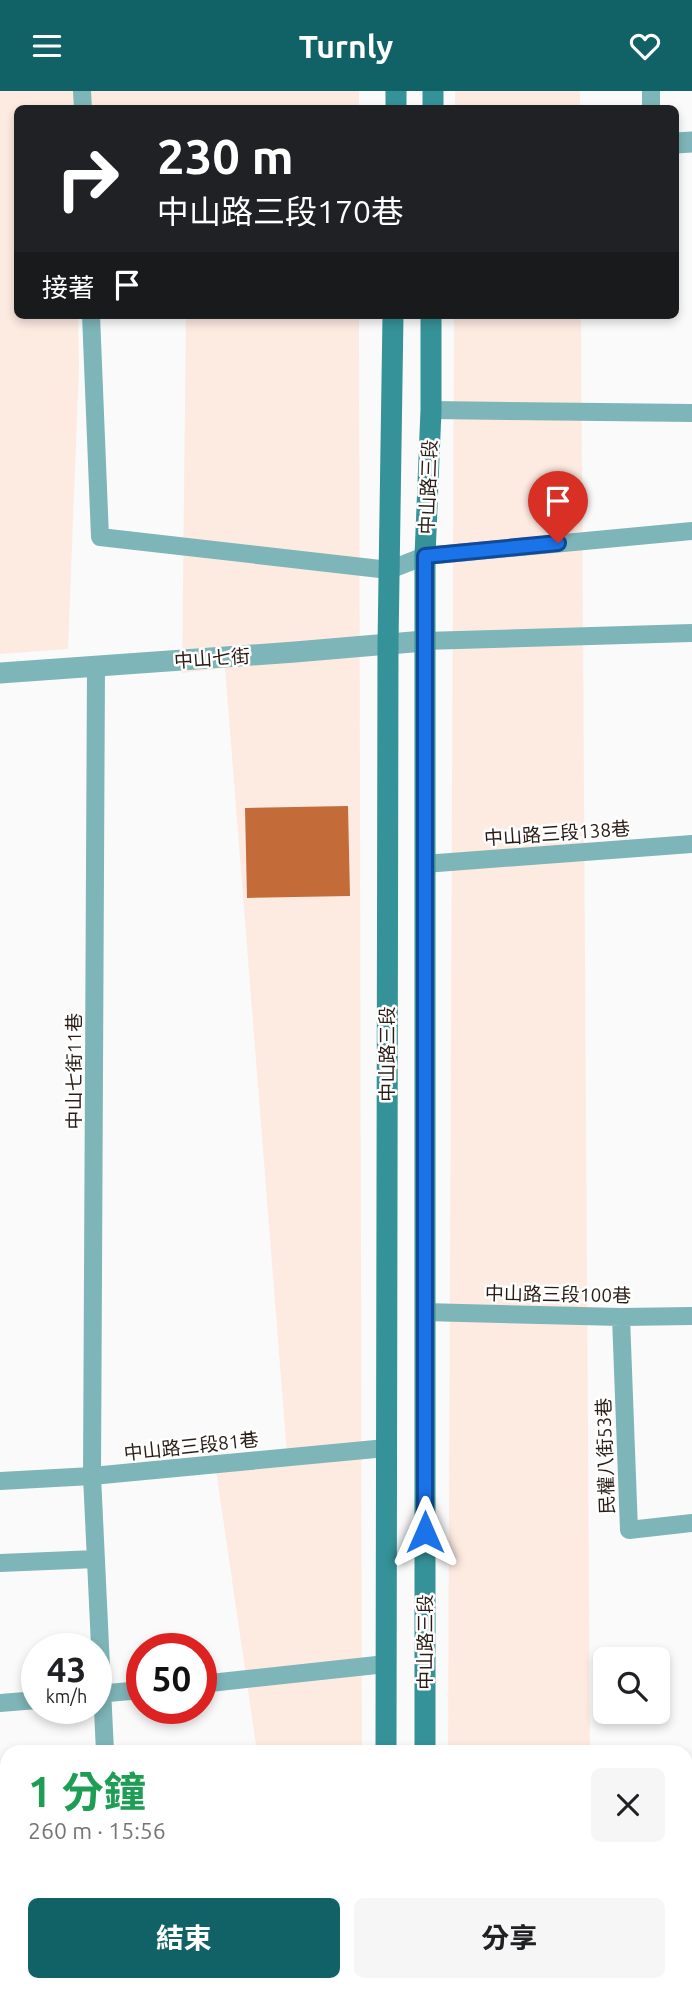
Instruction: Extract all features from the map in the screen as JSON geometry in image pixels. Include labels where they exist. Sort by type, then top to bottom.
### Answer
[{"type":"main road","name":"中山路三段","points":[[386,1745],[387,644],[393,319]]},
{"type":"main road","name":"中山路三段","points":[[425,1745],[424,641],[431,319]]},
{"type":"street","name":"中山七街","points":[[0,673],[424,641]]},
{"type":"lane","points":[[91,319],[100,537],[389,570],[425,556],[692,531]]},
{"type":"lane","points":[[431,410],[692,413]]},
{"type":"lane","points":[[424,641],[692,633]]},
{"type":"lane","name":"中山七街11巷","points":[[96,666],[92,1476],[98,1633]]},
{"type":"lane","name":"中山路三段138巷","points":[[424,864],[692,844]]},
{"type":"lane","name":"中山路三段100巷","points":[[424,1312],[692,1316]]},
{"type":"lane","name":"民權八街53巷","points":[[621,1317],[629,1530],[692,1523]]},
{"type":"lane","name":"中山路三段81巷","points":[[0,1481],[92,1476],[386,1448]]},
{"type":"lane","points":[[0,1563],[96,1559]]},
{"type":"lane","points":[[217,1681],[386,1664]]},
{"type":"lane","points":[[0,1703],[21,1701]]},
{"type":"lane","name":"中山七街11巷","points":[[102,1724],[104,1745]]},
{"type":"shaded area","points":[[0,91],[359,91],[359,105],[14,105],[14,319],[78,319],[79,367],[68,649],[0,654]]},
{"type":"shaded area","points":[[455,91],[580,91],[580,105],[455,105]]},
{"type":"shaded area","points":[[186,319],[359,319],[362,1745],[256,1745],[215,1463],[287,1454],[225,668],[182,673]]},
{"type":"shaded area","points":[[454,319],[581,319],[590,1745],[448,1745]]},
{"type":"building","points":[[348,806],[350,896],[247,898],[245,808]]},
{"type":"route","points":[[425,1532],[425,556],[558,543]]}]
